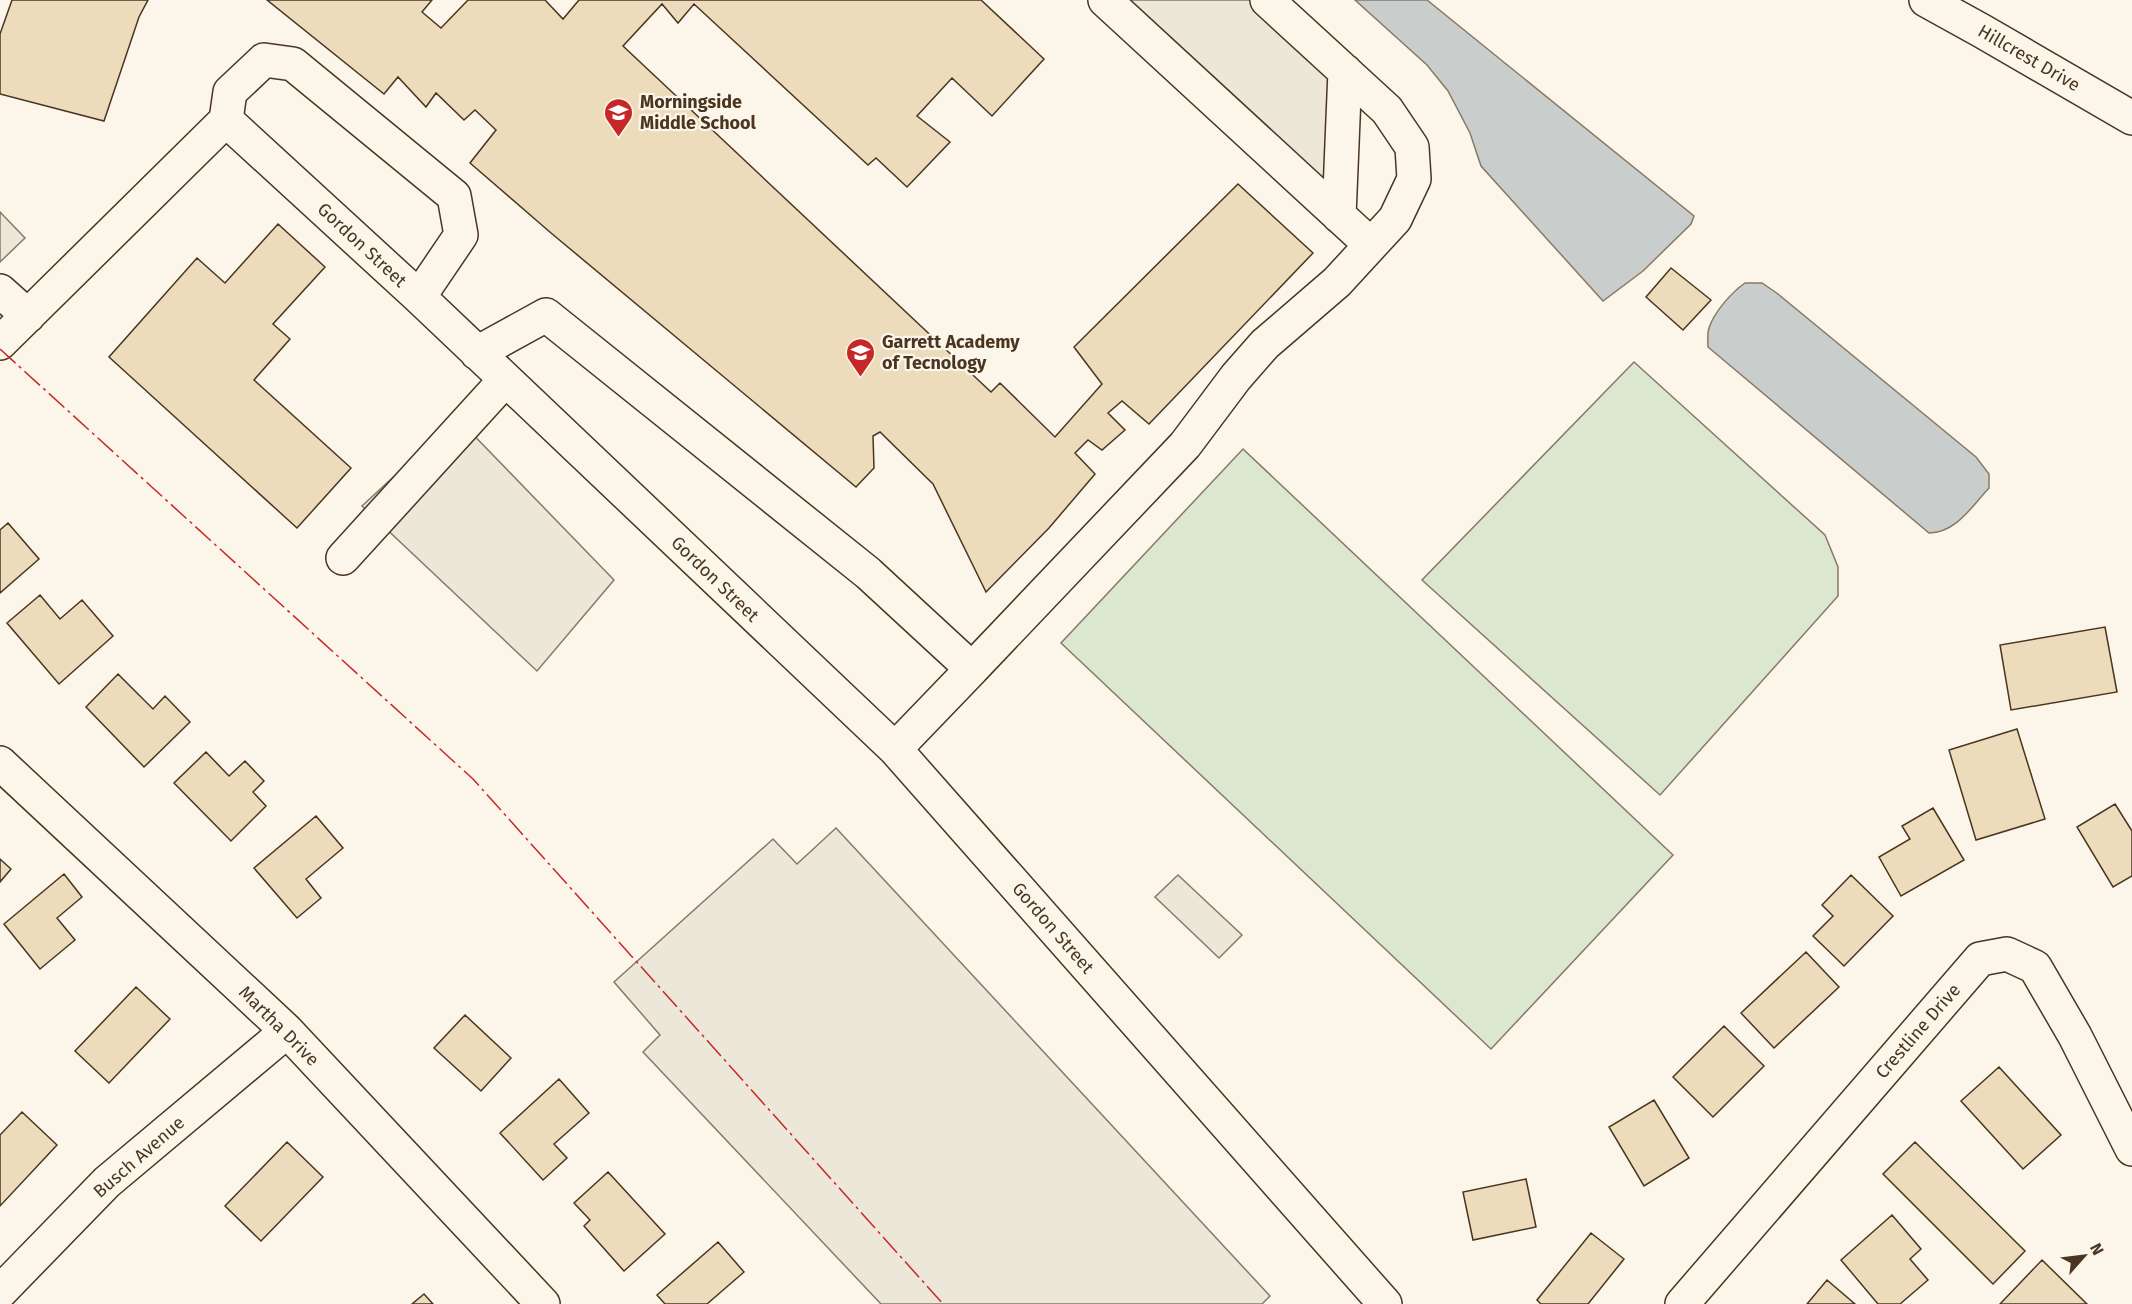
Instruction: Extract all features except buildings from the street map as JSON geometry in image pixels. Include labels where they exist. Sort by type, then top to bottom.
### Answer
[{"type":"street","points":[[1105,0],[1371,245]]},
{"type":"street","points":[[895,749],[1185,445],[1236,377],[1265,344],[1337,282],[1395,219],[1414,179],[1412,147],[1387,110],[1267,0]]},
{"type":"street","name":"Hillcrest Drive","points":[[1926,0],[2132,118]]},
{"type":"street","points":[[0,343],[226,120],[231,92],[264,60],[293,64],[454,196],[461,235],[418,297]]},
{"type":"street","points":[[1339,216],[1345,71]]},
{"type":"street","name":"Gordon Street","points":[[226,120],[477,352],[895,749],[1385,1304]]},
{"type":"street","points":[[0,291],[28,316]]},
{"type":"street","points":[[477,352],[546,315],[868,573],[972,669]]},
{"type":"street","points":[[343,558],[505,380]]},
{"type":"street","name":"Martha Drive","points":[[0,763],[287,1031],[543,1304]]},
{"type":"street","name":"Crestline Drive","points":[[1682,1304],[1980,959],[2007,954],[2035,966],[2076,1036],[2132,1149]]},
{"type":"street","name":"Busch Avenue","points":[[0,1292],[107,1182],[287,1031]]},
{"type":"green space","points":[[1634,362],[1825,535],[1838,567],[1838,596],[1660,795],[1422,580]]},
{"type":"green space","points":[[1243,449],[1673,855],[1491,1049],[1061,643]]},
{"type":"shaded area","points":[[1105,0],[1267,0],[1345,71],[1339,216]]},
{"type":"shaded area","points":[[1355,0],[1427,0],[1694,216],[1691,224],[1643,271],[1603,301],[1481,166],[1470,133],[1448,91],[1427,65]]},
{"type":"shaded area","points":[[0,212],[25,238],[0,262]]},
{"type":"shaded area","points":[[1745,283],[1762,283],[1778,294],[1976,457],[1989,474],[1989,488],[1963,517],[1939,532],[1929,533],[1708,347],[1708,330],[1715,315],[1729,297]]},
{"type":"shaded area","points":[[457,418],[614,580],[537,671],[362,506]]},
{"type":"shaded area","points":[[836,828],[1270,1296],[1262,1304],[881,1304],[643,1052],[660,1035],[614,982],[773,839],[797,864]]},
{"type":"shaded area","points":[[1178,875],[1242,935],[1219,958],[1155,897]]},
{"type":"power","points":[[0,349],[473,779],[943,1304]]},
{"type":"place","name":"Morningside Middle School","points":[[619,138]]},
{"type":"place","name":"Garrett Academy of Tecnology","points":[[861,378]]}]
